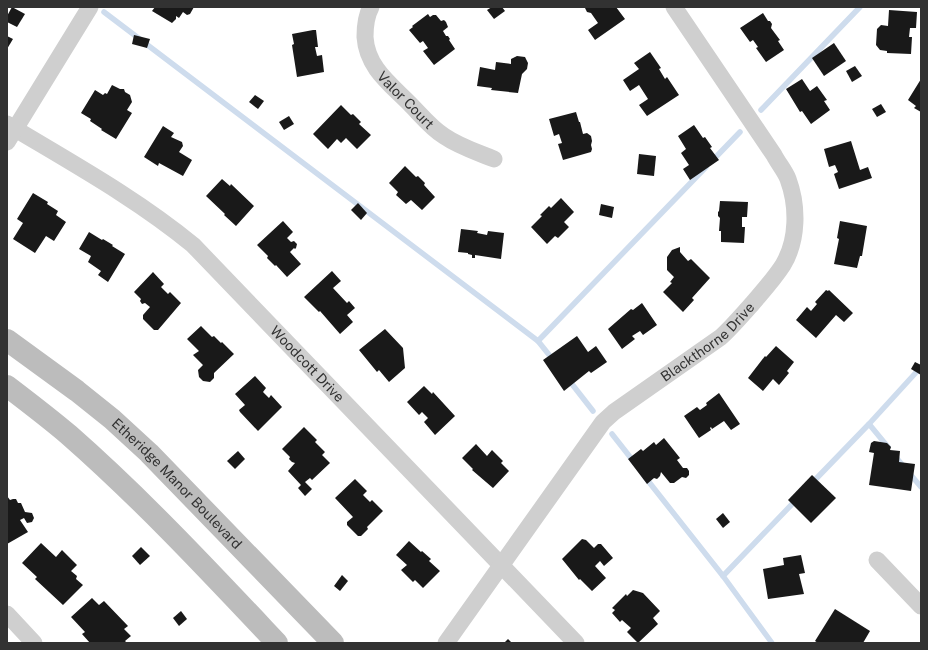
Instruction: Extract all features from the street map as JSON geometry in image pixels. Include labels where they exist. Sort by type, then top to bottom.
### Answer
[{"type":"main road","name":"Etheridge Manor Boulevard","points":[[7,340],[77,391],[112,419],[149,453],[333,643]]},
{"type":"main road","points":[[7,386],[68,434],[106,468],[165,525],[277,643]]},
{"type":"street","points":[[10,132],[90,7]]},
{"type":"street","name":"Valor Court","points":[[371,7],[365,28],[366,47],[371,61],[379,73],[432,127],[444,136],[466,148],[494,158]]},
{"type":"street","name":"Blackthorne Drive","points":[[446,643],[603,422],[614,412],[721,337],[772,282],[784,264],[791,246],[795,213],[794,201],[787,178],[774,156],[674,7]]},
{"type":"street","name":"Woodcott Drive","points":[[10,132],[138,205],[170,226],[193,245],[576,643]]},
{"type":"street","points":[[877,560],[921,606]]},
{"type":"street","points":[[7,614],[34,643]]},
{"type":"building","points":[[12,7],[25,14],[17,27],[7,22],[7,16]]},
{"type":"building","points":[[155,7],[194,7],[190,14],[187,15],[183,12],[179,18],[176,16],[176,19],[172,23],[152,11]]},
{"type":"building","points":[[492,7],[502,7],[505,11],[494,19],[487,10]]},
{"type":"building","points":[[586,7],[616,7],[625,19],[595,40],[588,30],[598,23],[591,13],[587,12]]},
{"type":"building","points":[[889,10],[917,12],[916,28],[910,28],[909,37],[912,37],[911,54],[887,53],[887,51],[880,50],[876,45],[877,29],[881,25],[888,26]]},
{"type":"building","points":[[763,13],[772,24],[771,28],[780,40],[778,41],[784,50],[766,62],[756,48],[758,47],[753,40],[750,42],[740,28]]},
{"type":"building","points":[[428,14],[430,17],[436,15],[441,21],[444,20],[446,22],[448,27],[443,31],[450,39],[449,40],[455,49],[434,65],[423,51],[428,48],[423,41],[420,43],[409,30]]},
{"type":"building","points":[[316,30],[318,47],[315,47],[317,56],[322,55],[324,72],[297,77],[292,45],[294,44],[292,34]]},
{"type":"building","points":[[134,35],[150,39],[147,48],[132,44]]},
{"type":"building","points":[[7,36],[13,39],[7,49]]},
{"type":"building","points":[[834,43],[846,61],[824,76],[812,58]]},
{"type":"building","points":[[650,52],[661,68],[659,69],[665,79],[667,77],[679,95],[647,116],[639,105],[648,99],[639,85],[630,91],[623,80],[639,69],[634,63]]},
{"type":"building","points":[[517,56],[525,57],[528,63],[527,69],[522,74],[518,93],[491,90],[492,88],[477,86],[480,67],[495,70],[496,62],[511,64],[511,59]]},
{"type":"building","points":[[855,66],[862,76],[852,82],[846,71]]},
{"type":"building","points":[[802,79],[810,91],[817,86],[827,100],[824,101],[830,110],[811,124],[802,111],[800,112],[786,89]]},
{"type":"building","points":[[921,79],[921,112],[914,108],[916,106],[908,100]]},
{"type":"building","points":[[112,85],[120,89],[124,89],[125,92],[130,95],[132,102],[127,110],[132,113],[116,139],[101,130],[102,129],[90,121],[91,119],[81,113],[95,90],[103,95],[105,93],[107,94]]},
{"type":"building","points":[[255,95],[264,101],[258,109],[249,102]]},
{"type":"building","points":[[881,104],[886,112],[877,117],[872,109]]},
{"type":"building","points":[[341,105],[361,122],[359,124],[371,135],[357,149],[346,138],[341,143],[337,139],[328,149],[313,134]]},
{"type":"building","points":[[576,112],[583,134],[587,133],[591,136],[592,149],[591,152],[563,160],[558,144],[562,143],[559,134],[554,136],[549,119]]},
{"type":"building","points":[[289,116],[294,124],[284,130],[279,122]]},
{"type":"building","points":[[694,125],[703,138],[705,137],[712,147],[710,148],[719,160],[690,180],[683,169],[689,165],[681,153],[686,149],[678,136]]},
{"type":"building","points":[[163,126],[174,133],[171,137],[182,142],[183,146],[179,152],[192,160],[183,176],[159,163],[158,166],[144,157]]},
{"type":"building","points":[[851,141],[860,170],[868,167],[872,178],[839,189],[834,174],[838,172],[835,165],[829,167],[824,149]]},
{"type":"building","points":[[639,154],[656,156],[654,176],[637,174]]},
{"type":"building","points":[[405,166],[416,177],[418,176],[425,183],[424,185],[435,197],[422,210],[411,200],[406,204],[396,195],[398,192],[389,183]]},
{"type":"building","points":[[222,179],[230,186],[231,184],[254,206],[236,226],[206,196]]},
{"type":"building","points":[[33,193],[48,202],[47,204],[58,211],[56,215],[66,222],[54,241],[46,236],[35,253],[13,239],[23,223],[17,219]]},
{"type":"building","points":[[561,198],[574,212],[564,222],[569,227],[558,238],[555,236],[547,244],[531,227],[549,206],[551,208]]},
{"type":"building","points":[[720,201],[748,202],[747,217],[742,217],[742,227],[745,227],[744,243],[721,242],[721,231],[719,231],[720,218],[718,216]]},
{"type":"building","points":[[358,203],[367,213],[361,220],[351,210]]},
{"type":"building","points":[[601,204],[614,207],[612,218],[599,215]]},
{"type":"building","points":[[283,221],[293,232],[287,238],[291,242],[294,241],[297,244],[296,248],[290,252],[301,264],[287,277],[267,258],[268,256],[257,245]]},
{"type":"building","points":[[840,221],[867,226],[862,256],[860,256],[857,268],[834,264],[839,239],[837,238]]},
{"type":"building","points":[[461,229],[478,231],[477,233],[487,235],[488,231],[504,233],[501,259],[475,255],[475,258],[472,258],[472,255],[468,253],[458,252]]},
{"type":"building","points":[[89,232],[113,245],[112,246],[125,254],[108,282],[98,275],[101,271],[88,262],[91,256],[79,249]]},
{"type":"building","points":[[680,247],[680,252],[688,261],[691,259],[710,278],[692,298],[694,300],[683,312],[663,292],[672,283],[670,282],[674,277],[667,270],[667,257],[672,250]]},
{"type":"building","points":[[332,271],[341,281],[333,288],[347,303],[349,301],[355,308],[347,315],[353,322],[340,334],[320,311],[319,312],[304,297]]},
{"type":"building","points":[[153,272],[164,284],[161,287],[168,294],[170,292],[181,303],[158,330],[154,330],[143,319],[143,315],[150,307],[145,303],[142,304],[140,301],[141,299],[134,292]]},
{"type":"building","points":[[826,290],[829,290],[853,313],[844,322],[836,315],[816,338],[796,320],[807,307],[811,311],[817,304],[815,302]]},
{"type":"building","points":[[642,303],[657,325],[643,335],[640,331],[632,336],[635,339],[622,349],[608,329],[631,309],[633,310]]},
{"type":"building","points":[[201,326],[212,337],[214,336],[221,343],[222,342],[234,354],[214,373],[214,378],[210,382],[203,381],[199,377],[198,370],[203,365],[193,355],[199,351],[187,339]]},
{"type":"building","points":[[385,329],[403,348],[405,368],[389,382],[379,370],[377,372],[359,350]]},
{"type":"building","points":[[577,336],[588,352],[596,346],[607,362],[591,373],[589,371],[564,391],[543,360]]},
{"type":"building","points":[[776,346],[794,362],[787,371],[789,373],[779,385],[773,379],[763,391],[748,378],[765,356],[766,357]]},
{"type":"building","points":[[915,362],[921,365],[921,375],[911,369]]},
{"type":"building","points":[[255,376],[266,388],[263,392],[269,398],[271,395],[282,407],[258,431],[240,412],[239,410],[245,405],[235,394]]},
{"type":"building","points":[[424,386],[432,394],[433,392],[455,416],[435,435],[424,422],[428,418],[422,412],[419,415],[407,402]]},
{"type":"building","points":[[719,393],[740,424],[731,430],[724,421],[712,429],[711,427],[711,430],[699,438],[684,416],[697,407],[700,410],[707,405],[706,403]]},
{"type":"building","points":[[304,427],[317,440],[315,442],[325,452],[322,455],[330,463],[312,480],[310,478],[305,482],[312,489],[305,496],[298,488],[301,485],[288,471],[295,463],[289,459],[290,457],[282,449]]},
{"type":"building","points":[[664,438],[680,458],[677,460],[683,468],[687,468],[689,475],[686,478],[682,477],[674,483],[670,483],[661,472],[657,479],[654,478],[647,484],[628,459],[641,449],[643,451],[654,442],[656,445]]},
{"type":"building","points":[[874,441],[887,443],[891,447],[890,450],[900,451],[899,462],[915,464],[911,491],[869,485],[874,453],[869,452],[871,443]]},
{"type":"building","points":[[476,444],[487,456],[492,450],[503,461],[501,463],[509,471],[493,488],[472,470],[473,469],[462,458]]},
{"type":"building","points":[[238,451],[245,459],[235,469],[227,461]]},
{"type":"building","points":[[812,475],[836,498],[811,523],[788,500]]},
{"type":"building","points":[[355,479],[367,491],[363,495],[370,502],[372,500],[383,511],[367,527],[368,529],[361,536],[358,536],[347,525],[347,522],[353,517],[335,498]]},
{"type":"building","points":[[7,496],[10,500],[16,499],[18,503],[21,503],[25,512],[32,513],[34,518],[32,522],[27,523],[24,518],[20,520],[28,532],[7,544]]},
{"type":"building","points":[[723,513],[730,522],[723,528],[716,519]]},
{"type":"building","points":[[582,539],[586,540],[594,548],[598,544],[601,544],[613,558],[604,566],[600,561],[595,566],[606,578],[592,591],[580,579],[579,580],[562,559]]},
{"type":"building","points":[[409,541],[431,559],[429,561],[440,571],[423,588],[415,580],[413,582],[401,570],[407,565],[396,555]]},
{"type":"building","points":[[41,543],[56,557],[62,550],[77,565],[71,571],[77,576],[76,579],[83,585],[63,605],[35,579],[37,577],[22,563]]},
{"type":"building","points":[[141,547],[150,556],[140,565],[132,556]]},
{"type":"building","points":[[801,555],[805,573],[799,574],[804,594],[768,599],[763,569],[784,565],[783,558]]},
{"type":"building","points":[[342,575],[348,581],[340,591],[334,586]]},
{"type":"building","points":[[633,590],[643,593],[660,611],[653,618],[658,624],[638,643],[627,632],[631,628],[622,620],[620,622],[612,613],[615,610],[612,608],[626,594],[627,596]]},
{"type":"building","points":[[92,598],[99,605],[104,601],[128,626],[124,629],[131,636],[125,641],[127,643],[90,643],[82,634],[85,632],[71,617]]},
{"type":"building","points":[[835,609],[870,631],[863,643],[818,643],[815,641]]},
{"type":"building","points":[[181,611],[187,619],[179,626],[173,618]]},
{"type":"building","points":[[508,639],[512,643],[504,643]]},
{"type":"waterway","points":[[761,110],[860,7]]},
{"type":"waterway","points":[[104,12],[538,341],[554,361]]},
{"type":"waterway","points":[[712,161],[740,132]]},
{"type":"waterway","points":[[538,341],[706,167]]},
{"type":"waterway","points":[[812,483],[921,367]]},
{"type":"waterway","points":[[568,379],[593,411]]},
{"type":"waterway","points":[[869,424],[888,447]]},
{"type":"waterway","points":[[612,434],[634,462]]},
{"type":"waterway","points":[[894,455],[921,487]]},
{"type":"waterway","points":[[645,477],[723,576],[772,643]]},
{"type":"waterway","points":[[723,576],[796,500]]}]
